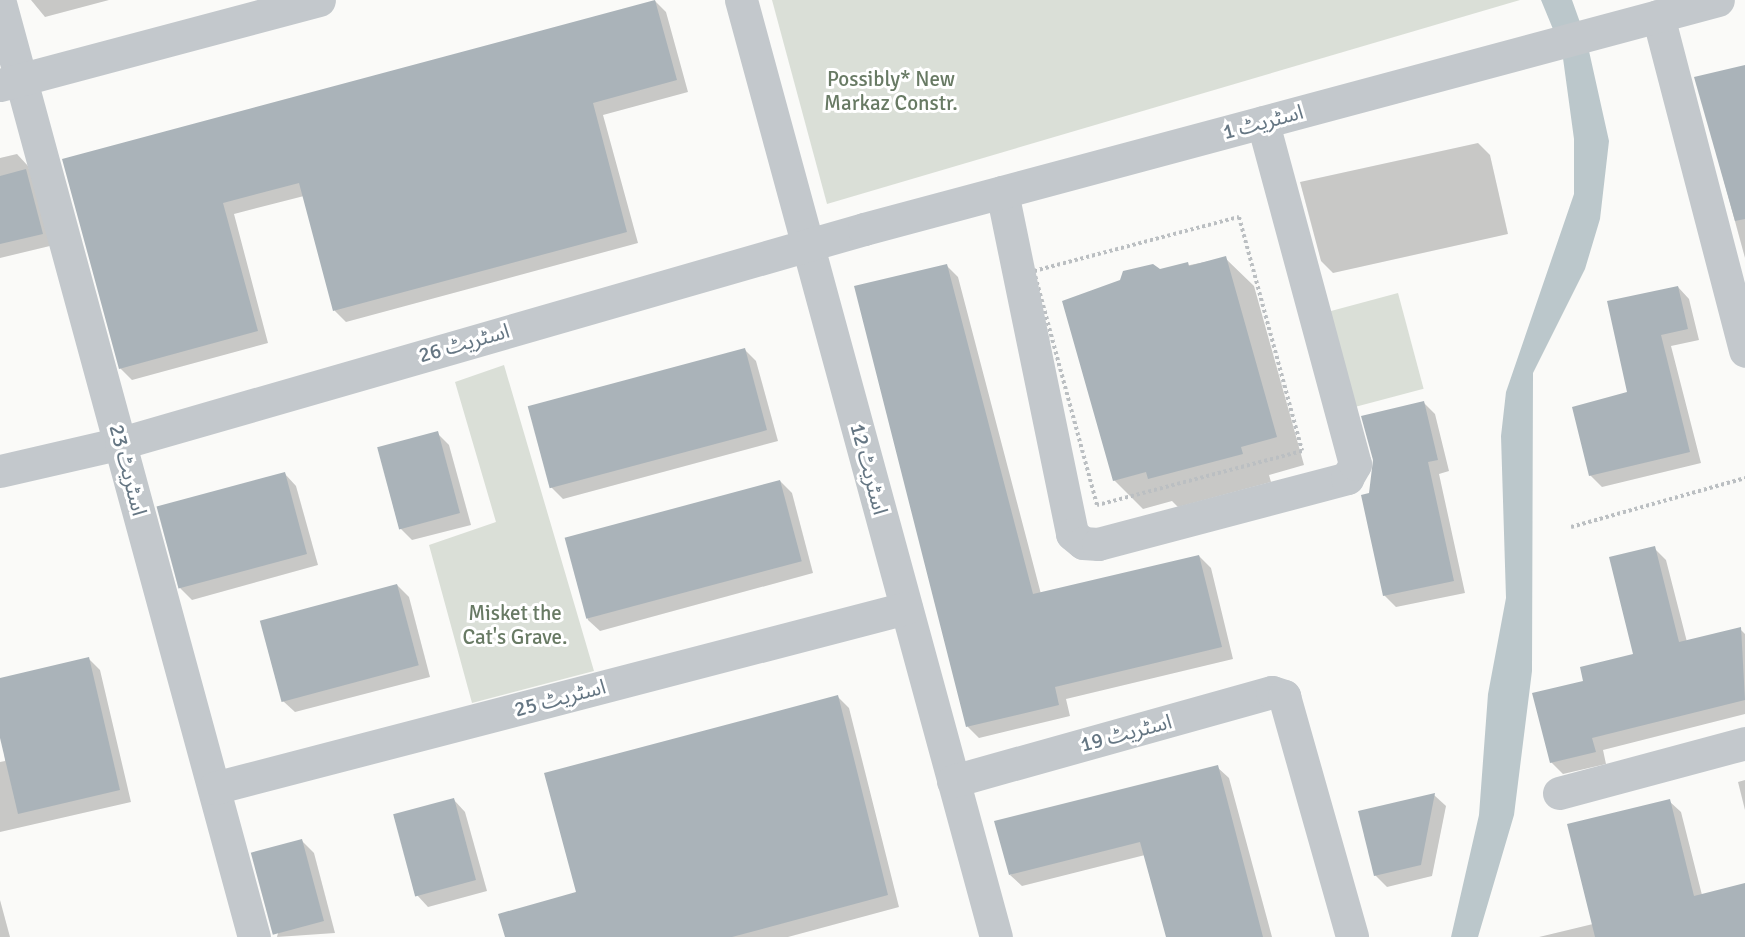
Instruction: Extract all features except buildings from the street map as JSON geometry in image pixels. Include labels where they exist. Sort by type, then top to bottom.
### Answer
[{"type":"street","points":[[10,82],[319,0]]},
{"type":"street","name":"اسٹریٹ 12","points":[[741,0],[953,781],[988,935]]},
{"type":"street","name":"اسٹریٹ 1","points":[[808,246],[1718,0]]},
{"type":"street","name":"اسٹریٹ 23","points":[[0,3],[10,82],[121,443],[254,937]]},
{"type":"street","points":[[1659,16],[1745,351]]},
{"type":"street","points":[[1002,192],[1072,534],[1083,543],[1098,544],[1347,478],[1355,464],[1263,122]]},
{"type":"street","name":"اسٹریٹ 26","points":[[121,443],[808,246]]},
{"type":"street","points":[[0,471],[121,443]]},
{"type":"street","name":"اسٹریٹ 25","points":[[214,788],[906,608]]},
{"type":"street","name":"اسٹریٹ 19","points":[[953,781],[1272,692],[1284,696],[1292,708],[1352,937]]},
{"type":"street","points":[[1559,793],[1745,743]]},
{"type":"path","points":[[1239,217],[1302,451],[1097,506],[1034,271],[1239,217]]},
{"type":"path","points":[[1571,527],[1745,478]]},
{"type":"green space","name":"Possibly* New Markaz Constr.","points":[[772,0],[1520,0],[827,204]]},
{"type":"green space","points":[[1398,293],[1424,389],[1348,409],[1323,313]]},
{"type":"green space","name":"Misket the Cat's Grave.","points":[[504,365],[594,671],[472,703],[429,545],[496,522],[455,382]]},
{"type":"shaded area","points":[[1541,0],[1572,0],[1587,42],[1609,141],[1600,219],[1585,269],[1533,373],[1532,671],[1514,815],[1478,937],[1451,937],[1479,815],[1488,694],[1506,598],[1501,436],[1506,392],[1574,194],[1574,139],[1562,51]]}]
